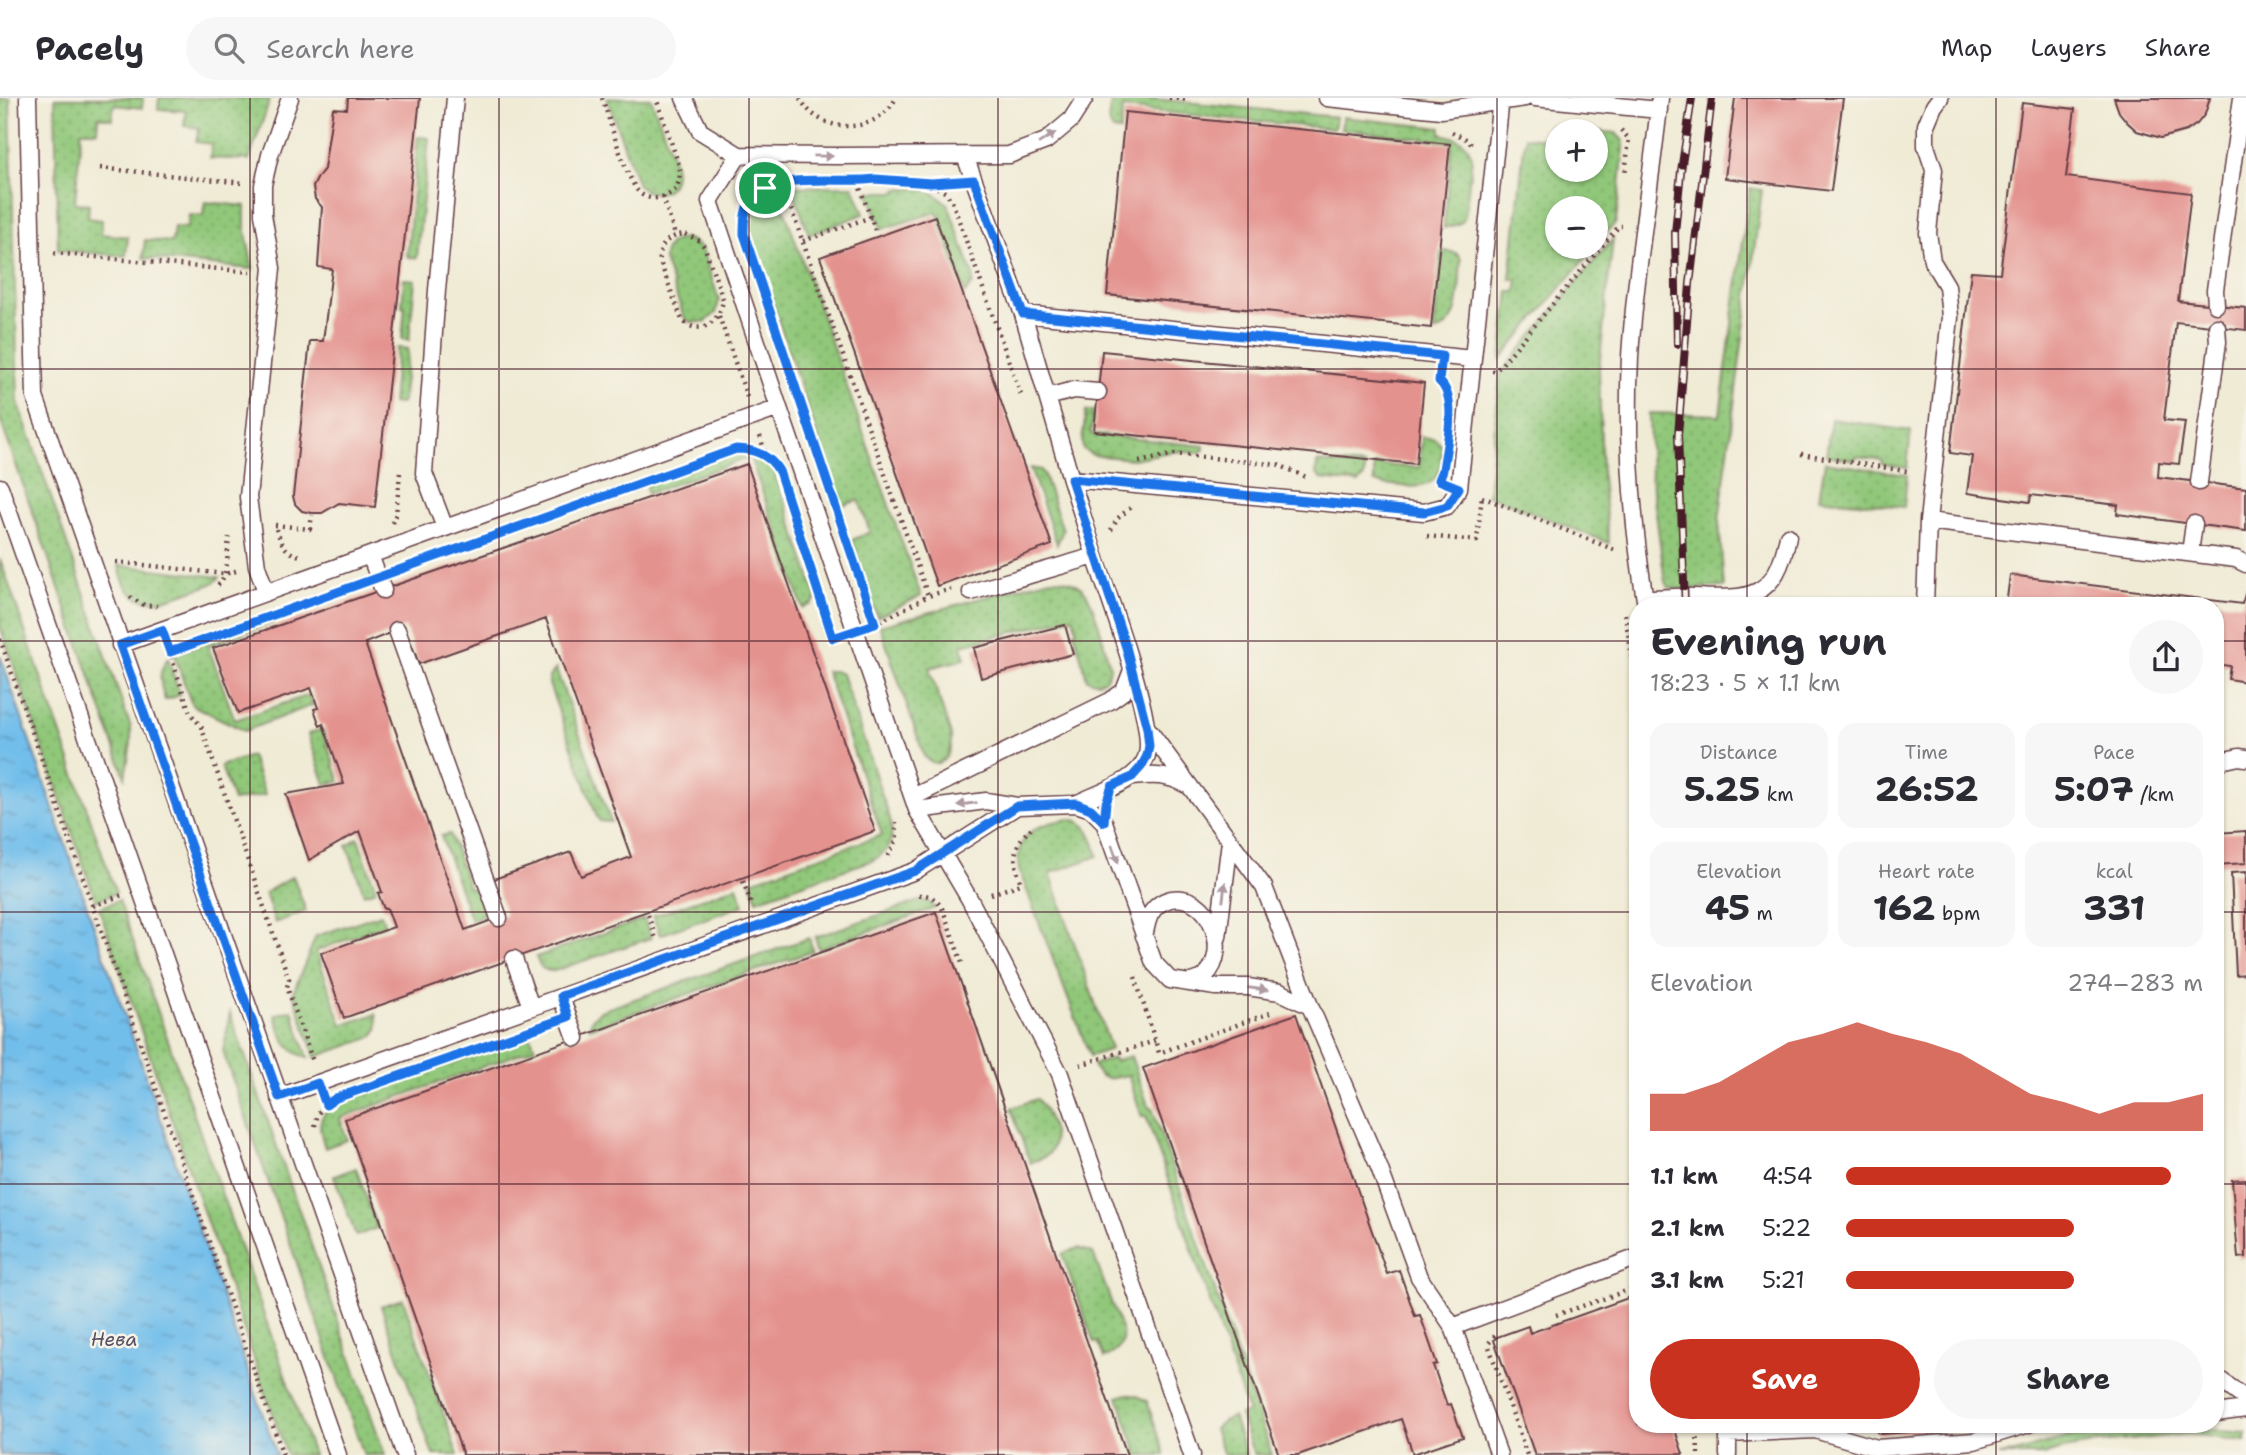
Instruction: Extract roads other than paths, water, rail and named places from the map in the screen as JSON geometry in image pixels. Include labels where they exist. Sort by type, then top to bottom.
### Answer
[{"type":"lane","points":[[28,98],[35,397],[405,1455]]},
{"type":"lane","points":[[266,592],[257,566],[248,497],[272,268],[263,214],[263,185],[270,155],[290,98]]},
{"type":"lane","points":[[445,528],[424,473],[454,98]]},
{"type":"lane","points":[[684,98],[699,131],[739,155],[965,156],[1009,155],[1046,141],[1071,120],[1085,98]]},
{"type":"lane","points":[[1327,98],[1441,110],[1501,99],[1525,98]]},
{"type":"lane","points":[[1535,98],[1660,104],[1630,354],[1630,477],[1644,597]]},
{"type":"lane","points":[[1925,597],[1928,521],[1950,317],[1947,286],[1932,261],[1928,233],[1934,170],[1926,146],[1926,125],[1940,98]]},
{"type":"lane","points":[[2216,305],[2215,290],[2239,162],[2242,98]]},
{"type":"lane","points":[[1071,479],[1424,512],[1447,506],[1459,488],[1501,99]]},
{"type":"lane","points":[[739,155],[710,201],[915,804],[970,900],[1060,1074],[1192,1455]]},
{"type":"lane","points":[[965,156],[1023,314],[1071,479],[1132,670],[1149,746],[1141,767],[1132,777]]},
{"type":"lane","points":[[1023,314],[1472,364]]},
{"type":"lane","points":[[2199,482],[2218,342],[2217,327]]},
{"type":"lane","points":[[1047,397],[1074,390],[1098,392]]},
{"type":"lane","points":[[120,645],[779,408]]},
{"type":"lane","points":[[0,487],[338,1455]]},
{"type":"lane","points":[[1928,521],[2236,559],[2246,564]]},
{"type":"lane","points":[[2190,553],[2194,524]]},
{"type":"lane","points":[[1746,597],[1758,592],[1776,575],[1784,557],[1788,536]]},
{"type":"lane","points":[[370,555],[383,590]]},
{"type":"lane","points":[[971,592],[1095,556]]},
{"type":"lane","points":[[397,630],[499,918]]},
{"type":"lane","points":[[915,804],[1110,701],[1124,691],[1132,670]]},
{"type":"lane","points":[[1147,728],[1264,887],[1310,1006],[1379,1167],[1419,1278],[1452,1327],[1499,1455]]},
{"type":"lane","points":[[2224,760],[2246,758]]},
{"type":"lane","points":[[915,804],[986,801],[1017,806],[1076,803],[1132,777],[1153,775],[1171,777],[1189,786]]},
{"type":"lane","points":[[1112,786],[1106,803],[1104,822],[1154,963],[1170,980],[1280,992],[1310,1006]]},
{"type":"lane","points":[[1076,803],[1091,809],[1104,822]]},
{"type":"lane","points":[[279,1097],[915,871],[1017,806]]},
{"type":"lane","points":[[1191,982],[1205,976],[1215,960],[1230,841]]},
{"type":"lane","points":[[1144,936],[1150,914],[1162,901],[1181,897],[1198,904],[1211,920],[1217,943]]},
{"type":"lane","points":[[514,958],[531,1007]]},
{"type":"lane","points":[[561,996],[576,1038]]},
{"type":"lane","points":[[1452,1327],[1629,1260]]},
{"type":"lane","points":[[2224,1383],[2246,1399]]},
{"type":"lane","points":[[2224,1412],[2246,1409]]},
{"type":"lane","points":[[1728,1433],[1728,1455]]},
{"type":"lane","points":[[1835,1433],[1877,1448],[1973,1441],[1999,1433]]},
{"type":"water","name":"Нева","points":[[0,655],[277,1455],[0,1455]]},
{"type":"railway","points":[[1677,344],[1675,233],[1692,98]]},
{"type":"railway","points":[[1685,597],[1678,435],[1690,284],[1712,98]]}]
